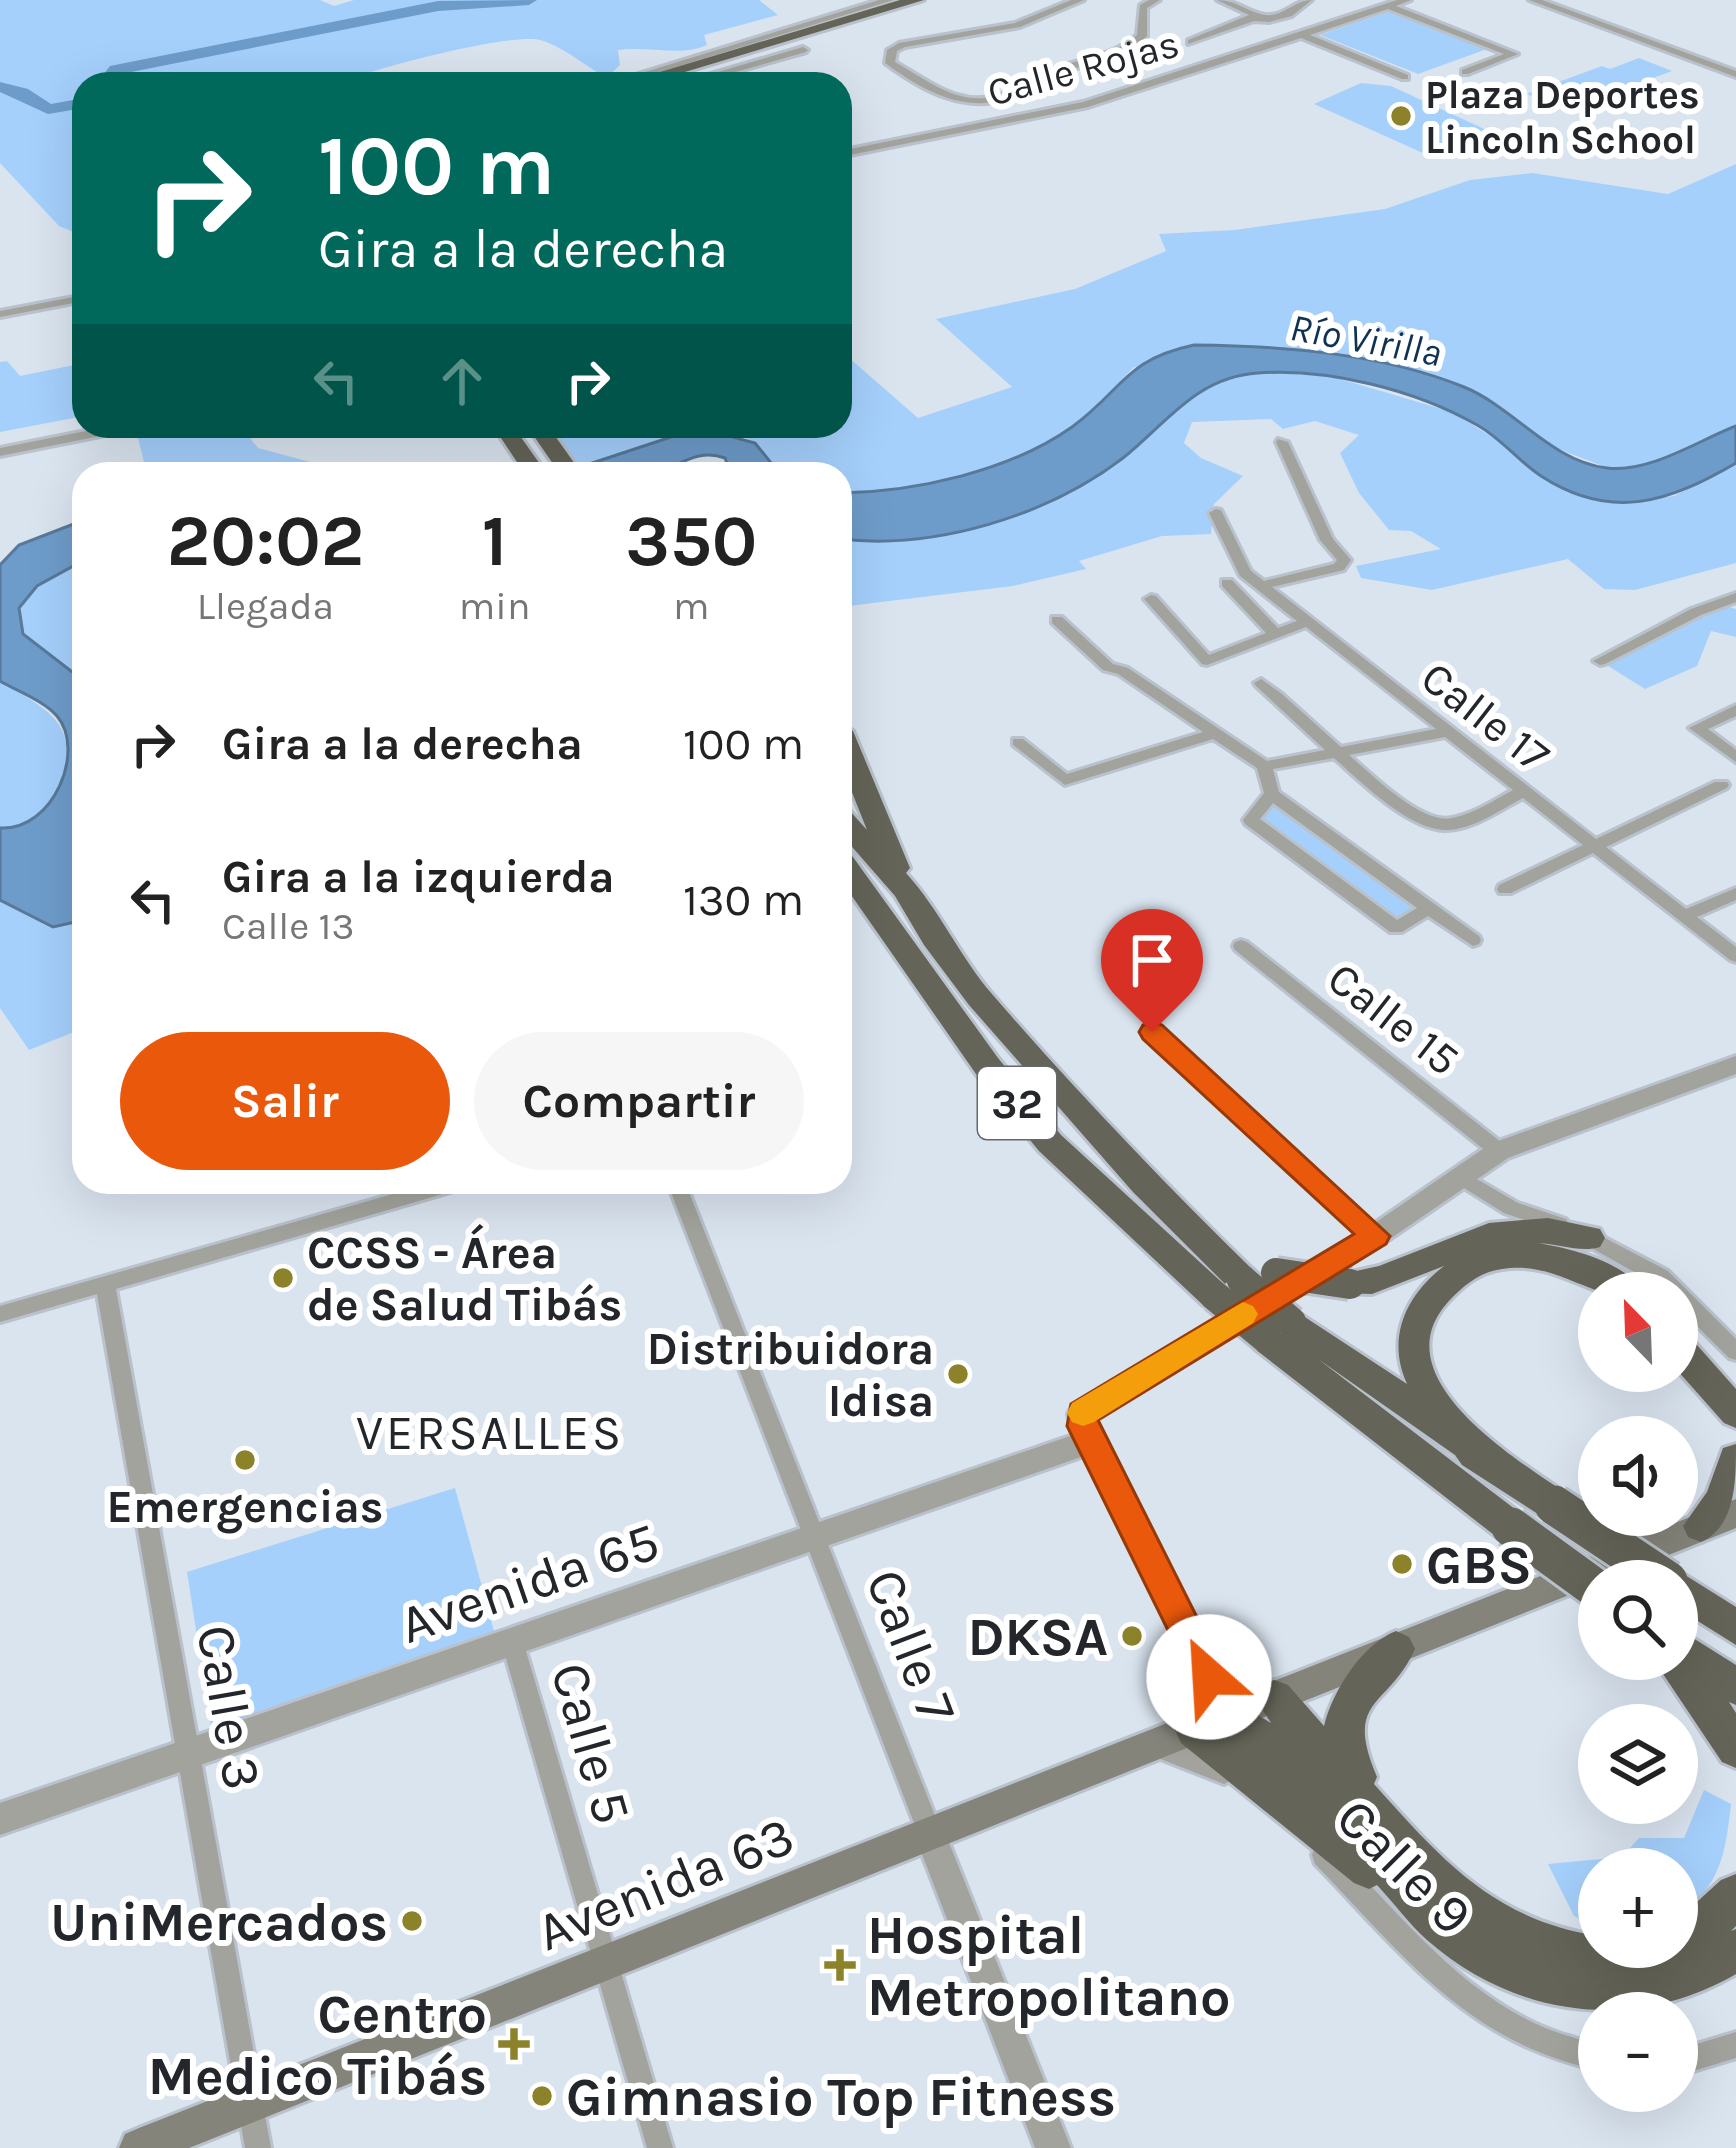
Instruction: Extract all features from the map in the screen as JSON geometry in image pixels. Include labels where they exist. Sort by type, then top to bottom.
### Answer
[{"type":"highway","points":[[669,72],[916,0]]},
{"type":"highway","points":[[691,72],[936,0]]},
{"type":"highway","points":[[852,760],[906,890]]},
{"type":"highway","name":"32","points":[[852,829],[906,890],[934,938],[979,998],[1144,1184],[1228,1288]]},
{"type":"highway","name":"32","points":[[852,878],[976,1050],[1050,1143],[1511,1527],[1578,1576]]},
{"type":"highway","points":[[1144,1184],[1228,1246],[1276,1273],[1350,1284],[1388,1279],[1496,1232],[1540,1228],[1589,1238]]},
{"type":"highway","points":[[1474,1454],[1428,1388],[1415,1359],[1415,1328],[1439,1288],[1479,1262],[1529,1253],[1594,1272]]},
{"type":"highway","name":"32","points":[[1279,1330],[1636,1560]]},
{"type":"highway","points":[[1698,1372],[1734,1417]]},
{"type":"highway","points":[[1701,1526],[1722,1500],[1736,1459]]},
{"type":"highway","name":"32","points":[[1698,1602],[1736,1628]]},
{"type":"highway","points":[[1394,1839],[1348,1759],[1340,1730],[1350,1706],[1396,1648]]},
{"type":"highway","points":[[1698,1661],[1736,1688]]},
{"type":"highway","points":[[1690,1680],[1736,1749]]},
{"type":"highway","points":[[1274,1698],[1394,1839],[1469,1905],[1541,1946],[1578,1955]]},
{"type":"highway","points":[[1212,1723],[1292,1761],[1443,1926],[1508,1967],[1550,1982],[1596,1990],[1671,1984],[1736,1950]]},
{"type":"highway","points":[[1698,1931],[1736,1895]]},
{"type":"main road","name":"Avenida 63","points":[[139,2148],[931,1837],[1736,1513]]},
{"type":"street","points":[[650,72],[889,0]]},
{"type":"street","points":[[1078,0],[1017,25],[902,45],[892,50],[890,62],[950,98],[998,100],[1053,72],[1124,51],[1142,36],[1143,7],[1155,0]]},
{"type":"street","points":[[1222,0],[1261,47]]},
{"type":"street","points":[[1191,42],[1289,14],[1307,0]]},
{"type":"street","name":"Calle Rojas","points":[[852,152],[1085,105],[1406,0]]},
{"type":"street","points":[[1534,0],[1736,74]]},
{"type":"street","points":[[1388,6],[1513,54],[1465,72]]},
{"type":"street","points":[[1243,26],[1280,40]]},
{"type":"street","points":[[1300,34],[1405,77]]},
{"type":"street","points":[[725,72],[803,50]]},
{"type":"street","points":[[0,314],[72,300]]},
{"type":"street","points":[[0,452],[72,438]]},
{"type":"street","points":[[1260,586],[1343,564],[1282,442]]},
{"type":"street","name":"Calle 17","points":[[1216,512],[1242,569],[1260,586],[1736,956]]},
{"type":"street","points":[[1227,583],[1275,634]]},
{"type":"street","points":[[1151,599],[1208,661],[1307,622]]},
{"type":"street","points":[[1600,662],[1733,599]]},
{"type":"street","points":[[1058,620],[1108,667],[1123,671],[1264,766],[1272,794],[1473,940]]},
{"type":"street","points":[[1261,683],[1300,713],[1331,752],[1432,824],[1442,826],[1524,791]]},
{"type":"street","points":[[1736,710],[1697,728],[1736,757]]},
{"type":"street","points":[[1264,766],[1446,732]]},
{"type":"street","points":[[1018,742],[1065,780],[1213,734]]},
{"type":"street","points":[[1504,889],[1721,785]]},
{"type":"street","points":[[1272,794],[1251,820],[1396,928],[1430,908]]},
{"type":"street","points":[[1310,863],[1344,846]]},
{"type":"street","points":[[1687,915],[1736,894]]},
{"type":"street","name":"Calle 15","points":[[1241,946],[1499,1151]]},
{"type":"street","points":[[1152,1032],[1376,1236]]},
{"type":"street","points":[[1212,1723],[1082,1414],[1376,1236],[1499,1151],[1736,1065]]},
{"type":"street","points":[[1463,1178],[1510,1208],[1589,1238],[1660,1277],[1736,1352]]},
{"type":"street","points":[[0,1314],[418,1194]]},
{"type":"street","name":"Calle 7","points":[[681,1194],[1053,2148]]},
{"type":"street","name":"Calle 3","points":[[106,1284],[258,2148]]},
{"type":"street","name":"Avenida 65","points":[[0,1819],[1091,1441]]},
{"type":"street","name":"Calle 5","points":[[512,1641],[660,2148]]},
{"type":"street","name":"Calle 9","points":[[1156,1746],[1219,1768],[1300,1832],[1462,1994],[1517,2030],[1578,2052]]},
{"type":"street","points":[[1698,2057],[1736,2045]]},
{"type":"shaded area","points":[[0,0],[320,0],[334,6],[354,0],[759,0],[778,15],[704,35],[707,45],[697,48],[618,50],[620,65],[612,72],[597,72],[557,47],[525,39],[372,72],[72,72],[72,231],[59,226],[0,163]]},
{"type":"shaded area","points":[[1388,12],[1487,49],[1418,74],[1320,35]]},
{"type":"shaded area","points":[[1639,58],[1672,71],[1570,109],[1526,94],[1602,66],[1610,69]]},
{"type":"shaded area","name":"Plaza Deportes Lincoln School","points":[[1361,83],[1391,86],[1493,133],[1447,153],[1425,154],[1314,104]]},
{"type":"shaded area","points":[[1736,164],[1736,426],[1648,464],[1608,468],[1553,447],[1499,405],[1365,361],[1134,367],[1081,420],[1049,442],[992,467],[899,489],[852,493],[852,462],[772,462],[756,444],[743,438],[852,438],[852,360],[918,418],[1012,387],[936,319],[1075,289],[1166,251],[1159,234],[1235,230],[1385,209],[1470,180],[1532,173],[1668,194]]},
{"type":"shaded area","name":"Río Virilla","points":[[1194,345],[1262,347],[1399,366],[1464,387],[1550,445],[1607,468],[1656,461],[1736,426],[1736,463],[1664,496],[1616,502],[1592,499],[1541,476],[1486,430],[1427,401],[1342,378],[1258,373],[1236,376],[1200,392],[1093,479],[1025,512],[914,539],[852,540],[852,493],[930,483],[1020,456],[1072,427],[1126,377],[1171,351]]},
{"type":"shaded area","points":[[7,361],[20,376],[72,365],[72,418],[0,432],[0,362]]},
{"type":"shaded area","points":[[1257,372],[1330,376],[1452,412],[1616,503],[1674,496],[1736,463],[1736,563],[1635,590],[1604,589],[1568,559],[1432,590],[1361,578],[1356,566],[1441,549],[1411,531],[1389,530],[1359,493],[1340,453],[1359,435],[1315,421],[1283,429],[1271,419],[1192,422],[1184,443],[1201,458],[1243,476],[1214,504],[1211,534],[1162,536],[1079,561],[1086,569],[1013,586],[852,606],[852,540],[948,532],[1059,495],[1120,460],[1194,396]]},
{"type":"shaded area","points":[[138,438],[250,438],[258,448],[310,462],[144,462]]},
{"type":"shaded area","points":[[559,438],[669,438],[596,462],[577,462]]},
{"type":"shaded area","points":[[668,438],[736,438],[755,443],[770,462],[726,462],[704,455],[683,462],[595,462]]},
{"type":"shaded area","points":[[72,525],[72,567],[37,586],[19,608],[23,634],[72,672],[72,923],[53,927],[0,900],[0,828],[36,817],[49,803],[60,786],[68,748],[57,716],[0,681],[0,565],[19,545]]},
{"type":"shaded area","points":[[72,567],[72,672],[22,634],[19,608],[37,586]]},
{"type":"shaded area","points":[[1726,606],[1736,609],[1736,637],[1711,631],[1697,666],[1645,689],[1605,664]]},
{"type":"shaded area","points":[[0,681],[54,719],[66,746],[65,764],[48,812],[6,830],[0,828]]},
{"type":"shaded area","points":[[1274,804],[1416,910],[1398,920],[1261,820]]},
{"type":"shaded area","points":[[0,900],[53,927],[72,923],[72,1033],[29,1050],[0,1008]]},
{"type":"shaded area","points":[[455,1488],[496,1638],[212,1733],[187,1572]]},
{"type":"shaded area","points":[[1704,1790],[1731,1804],[1718,1868],[1698,1898],[1698,1848],[1630,1848],[1639,1838],[1684,1838],[1690,1824],[1698,1824]]},
{"type":"shaded area","points":[[1578,1861],[1578,1918],[1574,1916],[1548,1864]]},
{"type":"waterway","points":[[110,72],[438,6],[529,0]]},
{"type":"waterway","points":[[0,87],[22,92],[48,109],[72,105]]},
{"type":"slow traffic","points":[[1083,1413],[1243,1314]]},
{"type":"place","name":"Plaza Deportes Lincoln School","points":[[1401,116]]},
{"type":"place","name":"CCSS - Área de Salud Tibás","points":[[283,1278]]},
{"type":"place","name":"Distribuidora Idisa","points":[[958,1374]]},
{"type":"place","name":"Emergencias","points":[[245,1460]]},
{"type":"place","name":"GBS","points":[[1402,1564]]},
{"type":"place","name":"DKSA","points":[[1132,1636]]},
{"type":"place","name":"UniMercados","points":[[412,1921]]},
{"type":"place","name":"Hospital Metropolitano","points":[[840,1965]]},
{"type":"place","name":"Centro Medico Tibás","points":[[514,2044]]},
{"type":"place","name":"Gimnasio Top Fitness","points":[[542,2096]]},
{"type":"district","name":"VERSALLES","points":[[490,1432]]},
{"type":"route","points":[[1152,1032],[1376,1236],[1082,1414],[1083,1426],[1209,1677]]}]
